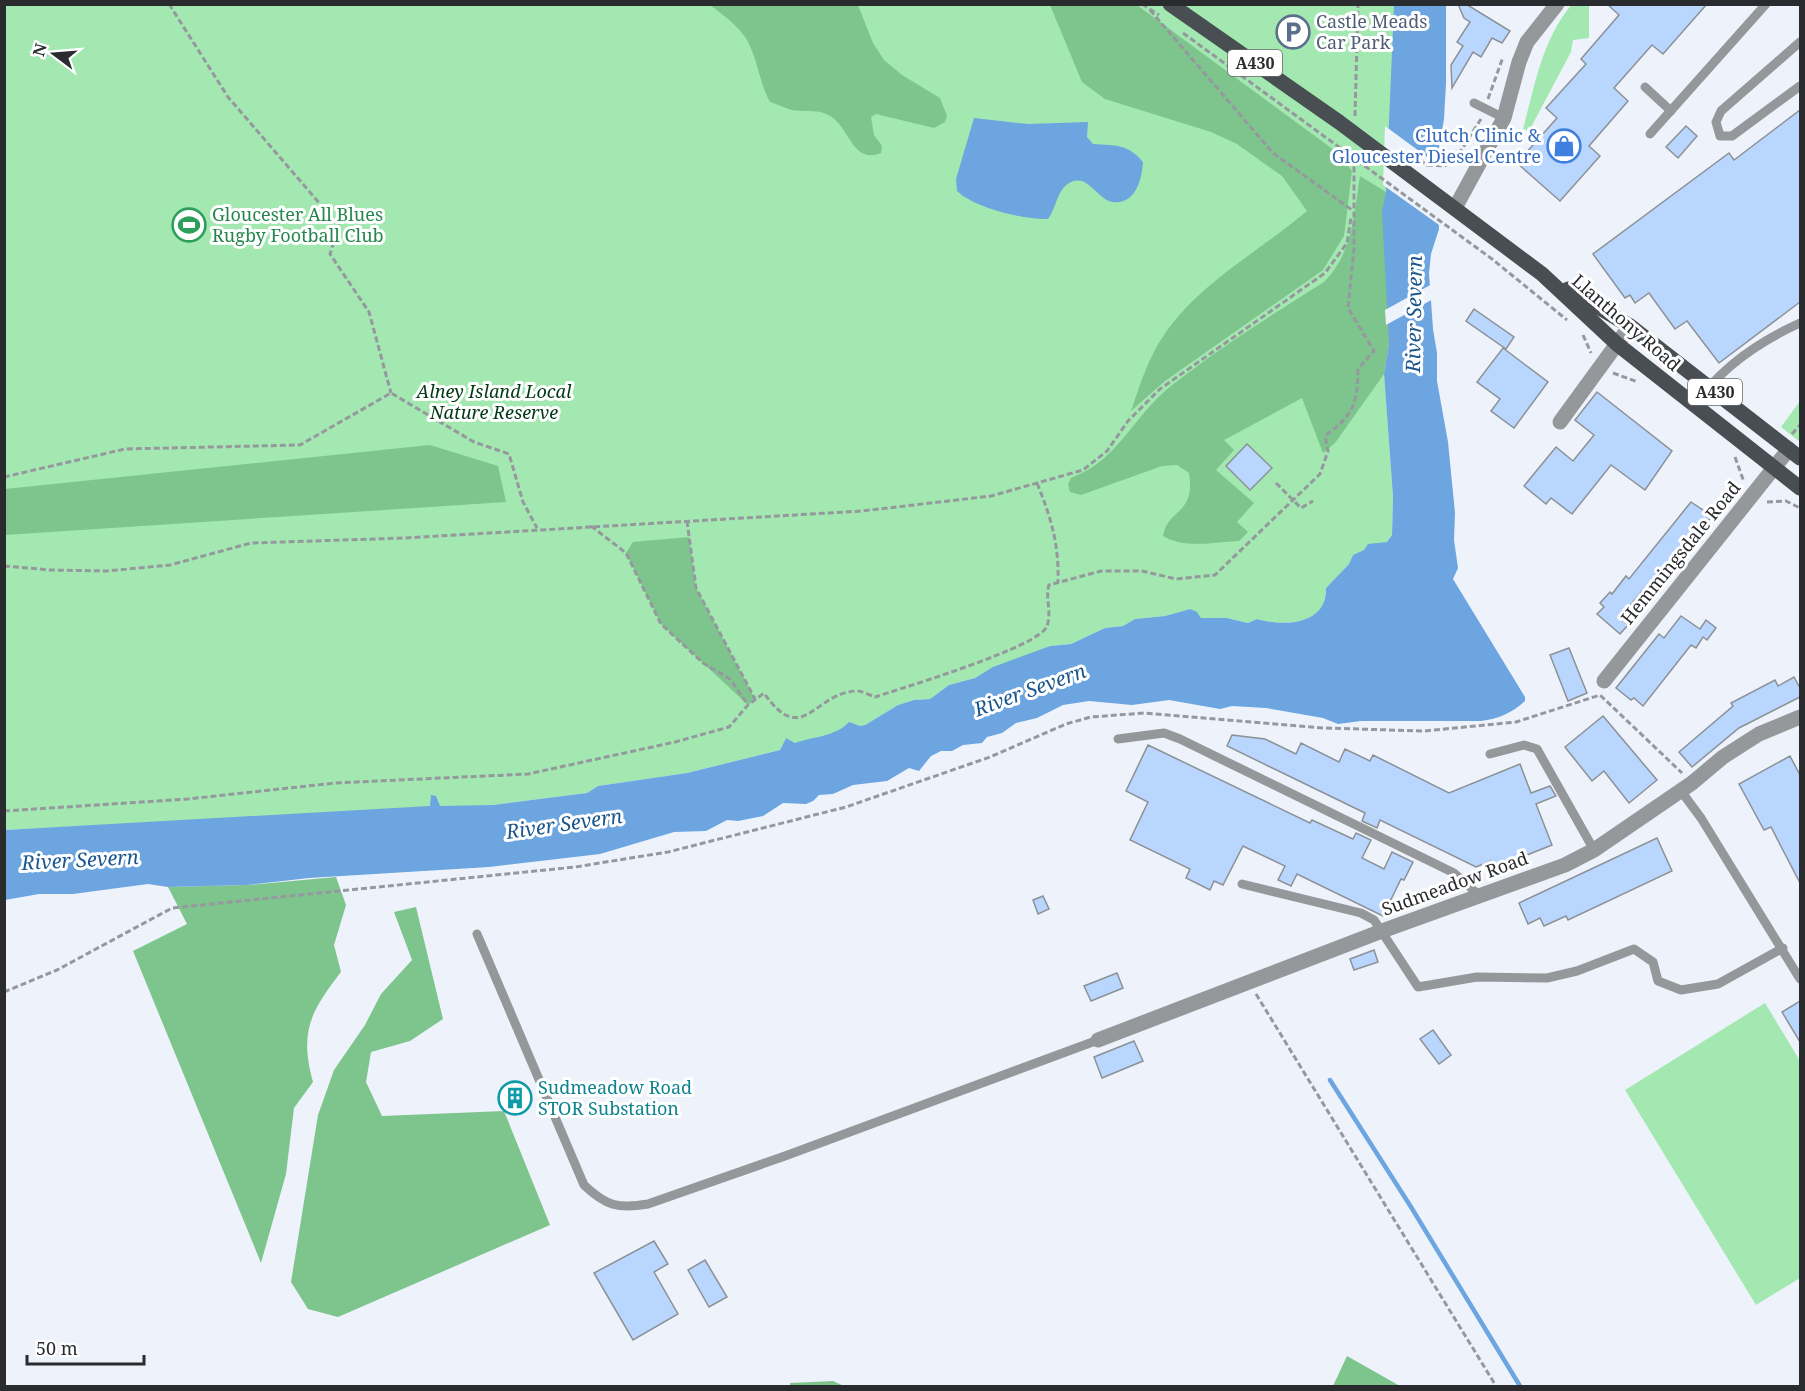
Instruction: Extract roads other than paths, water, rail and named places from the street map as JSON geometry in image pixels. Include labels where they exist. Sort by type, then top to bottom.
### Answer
[{"type":"main road","name":"A430","points":[[1168,12],[1339,122],[1454,207]]},
{"type":"main road","name":"Llanthony Road","points":[[1454,207],[1542,274],[1617,344],[1800,488]]},
{"type":"main road","name":"Llanthony Road","points":[[1542,274],[1630,326],[1795,453]]},
{"type":"street","points":[[1454,207],[1504,118],[1519,62],[1527,42],[1557,4]]},
{"type":"street","points":[[1560,422],[1630,326]]},
{"type":"street","name":"Hemmingsdale Road","points":[[1604,681],[1774,468],[1795,453]]},
{"type":"street","name":"Sudmeadow Road","points":[[1098,1040],[1382,931],[1565,865],[1594,850],[1686,787],[1723,757],[1759,734],[1800,717]]},
{"type":"lane","points":[[1650,134],[1766,4]]},
{"type":"lane","points":[[1800,42],[1721,111],[1716,122],[1720,136],[1732,136],[1800,86]]},
{"type":"lane","points":[[1645,87],[1671,111]]},
{"type":"lane","points":[[1474,103],[1504,118]]},
{"type":"lane","points":[[1694,406],[1708,386],[1753,349],[1772,336],[1800,323]]},
{"type":"lane","points":[[1118,739],[1164,733],[1180,739],[1454,873],[1480,896]]},
{"type":"lane","points":[[1490,754],[1524,745],[1537,749],[1594,850]]},
{"type":"lane","points":[[1686,787],[1701,818],[1800,979]]},
{"type":"lane","points":[[1242,884],[1361,913],[1374,920],[1418,987],[1477,977],[1547,978],[1577,972],[1634,949],[1653,962],[1658,981],[1681,990],[1718,984],[1783,948]]},
{"type":"lane","points":[[477,934],[584,1185],[601,1201],[626,1207],[648,1204],[785,1156],[1098,1040]]},
{"type":"water","name":"River Severn","points":[[1394,5],[1446,5],[1444,119],[1437,159],[1439,229],[1431,254],[1429,273],[1437,353],[1437,381],[1448,442],[1455,513],[1454,540],[1458,568],[1453,579],[1525,697],[1525,701],[1515,709],[1499,717],[1481,721],[1361,721],[1338,724],[1323,718],[1266,708],[1232,706],[1220,709],[1169,700],[1132,705],[1089,701],[1063,705],[1037,718],[1016,723],[1002,733],[987,737],[982,743],[963,745],[952,751],[941,751],[931,756],[919,771],[909,768],[887,781],[853,785],[833,794],[819,795],[806,804],[783,803],[763,816],[738,821],[727,820],[706,831],[674,832],[600,854],[489,867],[309,878],[248,885],[168,887],[148,884],[73,894],[39,894],[5,900],[5,830],[430,806],[431,795],[436,796],[440,806],[493,805],[587,793],[598,786],[687,773],[780,750],[786,738],[795,743],[837,731],[849,722],[860,726],[865,725],[898,705],[914,700],[930,699],[949,685],[975,678],[993,667],[1050,646],[1071,644],[1105,628],[1123,626],[1135,619],[1165,616],[1190,609],[1197,612],[1201,618],[1227,618],[1248,623],[1257,619],[1279,623],[1291,622],[1312,616],[1319,610],[1324,600],[1326,588],[1349,564],[1353,555],[1364,550],[1368,544],[1387,542],[1392,535],[1393,497],[1384,374],[1389,344],[1382,211],[1386,192]]},
{"type":"water","points":[[974,118],[1028,124],[1088,122],[1087,137],[1093,144],[1126,148],[1143,162],[1139,182],[1132,195],[1121,202],[1107,200],[1082,181],[1069,183],[1059,195],[1048,219],[1013,215],[987,208],[957,191],[956,179]]},
{"type":"waterway","points":[[1330,1080],[1411,1207],[1520,1386]]},
{"type":"place","name":"Castle Meads Car Park","points":[[1293,32]]},
{"type":"place","name":"Clutch Clinic & Gloucester Diesel Centre","points":[[1564,146]]},
{"type":"place","name":"Gloucester All Blues Rugby Football Club","points":[[189,225]]},
{"type":"place","name":"Sudmeadow Road STOR Substation","points":[[515,1098]]},
{"type":"park label","name":"Alney Island Local Nature Reserve","points":[[494,402]]}]
